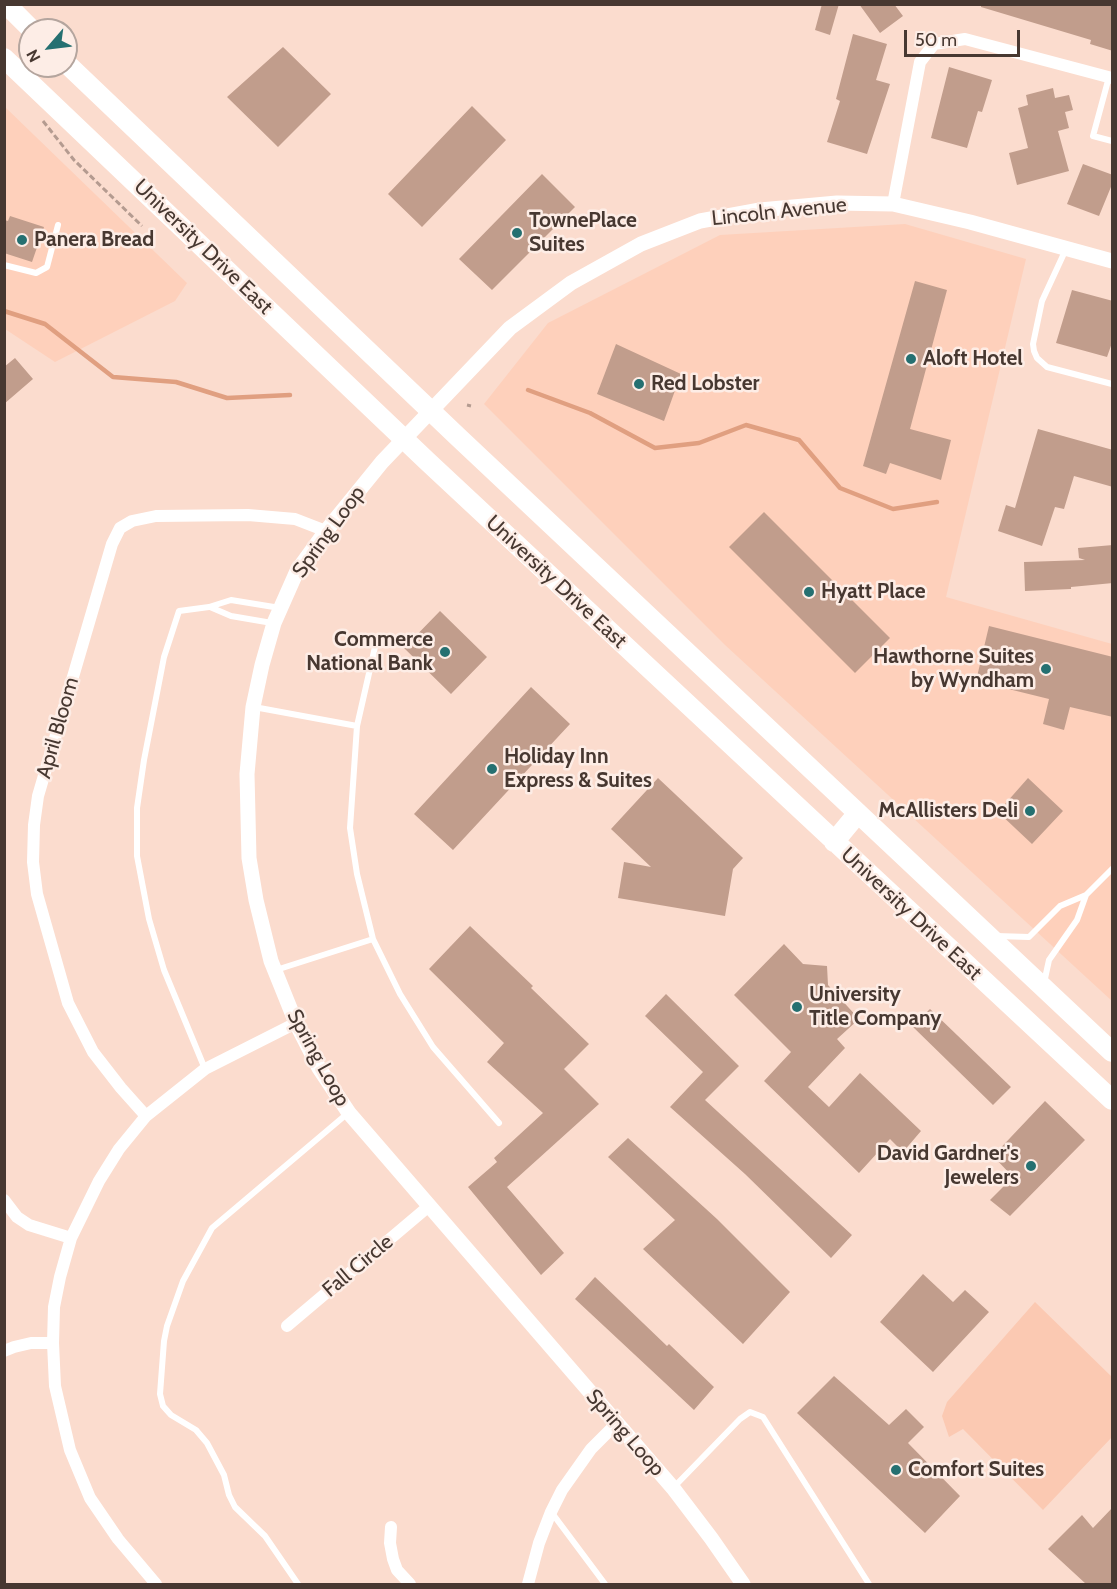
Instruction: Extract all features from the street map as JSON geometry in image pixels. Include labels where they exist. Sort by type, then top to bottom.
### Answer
[{"type":"main road","points":[[6,4],[20,18]]},
{"type":"main road","name":"University Drive East","points":[[4,58],[404,439],[1113,1100]]},
{"type":"main road","name":"University Drive East","points":[[78,74],[430,411],[1113,1052]]},
{"type":"main road","points":[[834,842],[858,813]]},
{"type":"street","points":[[893,204],[920,62],[934,44],[965,39],[1111,77]]},
{"type":"street","name":"Lincoln Avenue","points":[[404,439],[510,328],[571,284],[641,244],[700,221],[760,210],[837,203],[893,204],[970,222],[1113,261]]},
{"type":"street","name":"Spring Loop","points":[[404,439],[361,486],[297,571],[274,623],[262,665],[253,707],[247,774],[249,858],[256,900],[275,970],[296,1023],[319,1068],[348,1113],[673,1488],[743,1584]]},
{"type":"street","name":"April Bloom","points":[[146,1116],[93,1052],[68,1003],[37,894],[33,862],[38,796],[112,544],[120,528],[132,521],[156,516],[248,515],[295,519],[326,531]]},
{"type":"street","points":[[156,1584],[118,1539],[90,1498],[70,1450],[55,1386],[54,1307],[60,1277],[71,1238],[99,1181],[119,1149],[146,1116],[205,1069],[296,1023]]},
{"type":"street","points":[[4,1200],[17,1216],[29,1225],[71,1238]]},
{"type":"street","name":"Fall Circle","points":[[287,1326],[429,1206]]},
{"type":"street","points":[[4,1351],[30,1343],[53,1343]]},
{"type":"street","points":[[528,1584],[539,1543],[551,1512],[577,1467],[617,1423]]},
{"type":"street","points":[[391,1527],[390,1543],[393,1559],[398,1570],[410,1584]]},
{"type":"lane","points":[[1111,77],[1093,136],[1113,141]]},
{"type":"lane","points":[[4,265],[36,273],[46,267],[58,225]]},
{"type":"lane","points":[[1066,249],[1042,301],[1033,344],[1034,351],[1037,358],[1047,367],[1113,384]]},
{"type":"lane","points":[[205,1069],[164,970],[149,919],[136,856],[137,808],[144,760],[164,657],[179,611],[209,607],[231,600],[280,608]]},
{"type":"lane","points":[[209,607],[231,616],[274,623]]},
{"type":"lane","points":[[375,647],[357,726],[350,828],[357,873],[373,939],[400,994],[433,1047],[499,1122]]},
{"type":"lane","points":[[253,707],[357,726]]},
{"type":"lane","points":[[989,936],[1029,938],[1060,906],[1086,895],[1113,869]]},
{"type":"lane","points":[[1044,987],[1049,960],[1077,920],[1086,895]]},
{"type":"lane","points":[[275,970],[373,939]]},
{"type":"lane","points":[[298,1584],[264,1536],[235,1507],[224,1475],[207,1443],[196,1431],[171,1415],[163,1406],[160,1394],[164,1341],[183,1281],[212,1228],[348,1113]]},
{"type":"lane","points":[[673,1488],[740,1419],[750,1412],[763,1417],[869,1584]]},
{"type":"lane","points":[[551,1512],[605,1584]]},
{"type":"path","points":[[37,114],[74,160],[142,226]]},
{"type":"shaded area","points":[[4,106],[187,283],[175,301],[55,362],[5,329]]},
{"type":"shaded area","points":[[905,224],[1026,259],[946,597],[1112,644],[1112,1001],[725,645],[484,404],[548,323],[720,235]]},
{"type":"shaded area","points":[[1035,1302],[1112,1377],[1112,1437],[1043,1510],[963,1429],[949,1437],[942,1416],[947,1402]]},
{"type":"building","points":[[822,4],[839,4],[830,35],[815,30]]},
{"type":"building","points":[[859,4],[894,4],[903,16],[880,33]]},
{"type":"building","points":[[981,4],[1113,4],[1113,51],[1090,44],[1091,40],[981,7]]},
{"type":"building","points":[[853,34],[887,44],[876,80],[890,84],[867,154],[827,142],[840,101],[836,99]]},
{"type":"building","points":[[283,47],[331,94],[278,147],[227,97]]},
{"type":"building","points":[[949,67],[992,80],[982,112],[978,111],[967,148],[931,138]]},
{"type":"building","points":[[1053,88],[1055,98],[1069,95],[1073,110],[1065,112],[1069,128],[1058,131],[1069,171],[1017,185],[1009,153],[1028,148],[1018,108],[1028,105],[1026,95]]},
{"type":"building","points":[[472,106],[506,140],[422,227],[388,194]]},
{"type":"building","points":[[1083,164],[1113,175],[1113,182],[1099,216],[1067,204]]},
{"type":"building","name":"TownePlace Suites","points":[[542,174],[575,207],[492,290],[459,259]]},
{"type":"building","name":"Panera Bread","points":[[10,216],[44,227],[32,262],[4,253],[4,220],[8,221]]},
{"type":"building","name":"Aloft Hotel","points":[[915,281],[947,290],[910,429],[951,440],[941,480],[890,463],[886,474],[863,466]]},
{"type":"building","points":[[1072,290],[1113,301],[1113,340],[1107,357],[1056,343]]},
{"type":"building","name":"Red Lobster","points":[[616,344],[681,374],[664,421],[597,394]]},
{"type":"building","points":[[15,358],[33,379],[4,404],[4,367]]},
{"type":"building","points":[[1038,429],[1113,450],[1113,487],[1074,476],[1064,509],[1055,507],[1042,546],[998,531],[1006,505],[1015,508]]},
{"type":"building","name":"Hyatt Place","points":[[764,512],[890,638],[855,673],[729,547]]},
{"type":"building","points":[[1113,545],[1113,583],[1071,587],[1071,589],[1025,591],[1024,562],[1085,560],[1079,558],[1078,548]]},
{"type":"building","name":"Commerce National Bank","points":[[440,611],[487,657],[451,694],[404,648]]},
{"type":"building","name":"Hawthorne Suites by Wyndham","points":[[989,626],[1113,657],[1113,717],[1070,707],[1064,730],[1043,724],[1049,699],[976,681]]},
{"type":"building","name":"Holiday Inn Express & Suites","points":[[531,687],[570,724],[453,850],[414,814]]},
{"type":"building","points":[[658,778],[743,858],[733,869],[725,916],[618,898],[624,862],[651,867],[611,829]]},
{"type":"building","name":"McAllisters Deli","points":[[1028,778],[1063,811],[1032,844],[998,812]]},
{"type":"building","points":[[470,926],[589,1044],[564,1069],[599,1104],[507,1187],[564,1253],[541,1275],[468,1187],[497,1162],[494,1158],[543,1113],[487,1062],[504,1043],[429,969]]},
{"type":"building","points":[[784,944],[803,964],[827,966],[828,985],[859,1019],[837,1039],[845,1048],[808,1087],[829,1107],[860,1073],[921,1131],[903,1152],[890,1139],[859,1173],[764,1081],[791,1052],[734,995]]},
{"type":"building","points":[[666,994],[739,1066],[705,1100],[852,1235],[831,1258],[745,1174],[670,1107],[703,1072],[645,1016]]},
{"type":"building","points":[[930,1009],[1011,1087],[993,1105],[912,1026]]},
{"type":"building","name":"David Gardner's Jewelers","points":[[1045,1101],[1085,1140],[1010,1216],[990,1200],[1013,1177],[993,1156]]},
{"type":"building","points":[[628,1138],[717,1219],[790,1292],[743,1344],[643,1249],[675,1220],[608,1157]]},
{"type":"building","points":[[923,1274],[953,1302],[965,1290],[989,1312],[933,1372],[880,1322]]},
{"type":"building","points":[[595,1277],[714,1387],[694,1410],[575,1299]]},
{"type":"building","name":"Comfort Suites","points":[[834,1376],[889,1425],[906,1409],[924,1427],[908,1443],[960,1496],[925,1533],[797,1413]]},
{"type":"building","points":[[1113,1507],[1113,1584],[1086,1584],[1048,1549],[1082,1515],[1093,1528]]},
{"type":"waterway","points":[[4,311],[45,324],[113,377],[176,382],[227,398],[290,395]]},
{"type":"waterway","points":[[528,390],[590,413],[655,448],[699,443],[746,425],[799,440],[840,488],[893,509],[937,502]]},
{"type":"place","name":"TownePlace Suites","points":[[517,233]]},
{"type":"place","name":"Panera Bread","points":[[22,240]]},
{"type":"place","name":"Aloft Hotel","points":[[911,359]]},
{"type":"place","name":"Red Lobster","points":[[639,384]]},
{"type":"place","name":"Hyatt Place","points":[[809,592]]},
{"type":"place","name":"Commerce National Bank","points":[[445,652]]},
{"type":"place","name":"Hawthorne Suites by Wyndham","points":[[1046,669]]},
{"type":"place","name":"Holiday Inn Express & Suites","points":[[492,769]]},
{"type":"place","name":"McAllisters Deli","points":[[1030,811]]},
{"type":"place","name":"University Title Company","points":[[797,1007]]},
{"type":"place","name":"David Gardner's Jewelers","points":[[1031,1166]]},
{"type":"place","name":"Comfort Suites","points":[[896,1470]]}]
